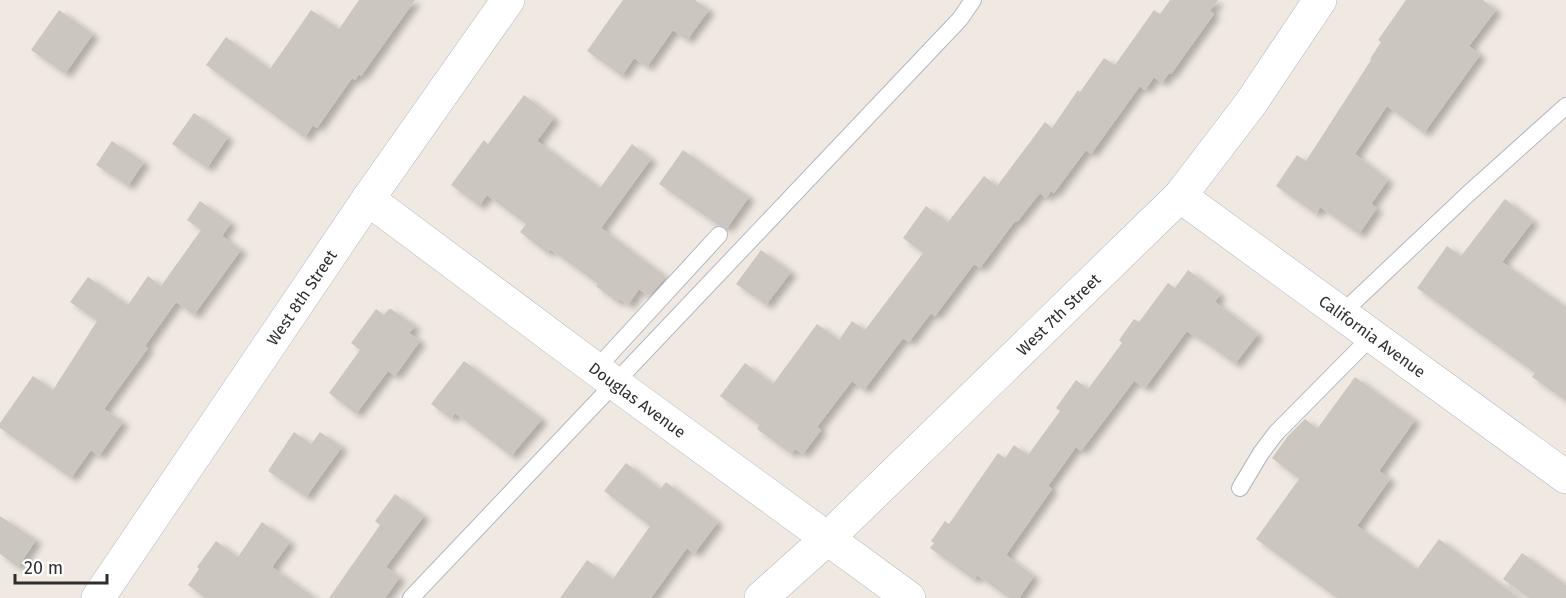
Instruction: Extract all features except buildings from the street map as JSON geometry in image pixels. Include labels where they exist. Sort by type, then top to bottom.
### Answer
[{"type":"street","name":"West 8th Street","points":[[98,598],[368,199],[508,0]]},
{"type":"street","name":"West 7th Street","points":[[761,598],[828,538],[1180,196],[1251,103],[1320,0]]},
{"type":"street","name":"California Avenue","points":[[1180,196],[1566,477]]},
{"type":"street","name":"Douglas Avenue","points":[[368,199],[909,598]]},
{"type":"lane","points":[[605,376],[937,43],[960,19],[973,0]]},
{"type":"lane","points":[[1341,314],[1468,194],[1566,106]]},
{"type":"lane","points":[[411,598],[605,376],[719,235]]},
{"type":"lane","points":[[1240,488],[1276,433],[1372,336]]}]
